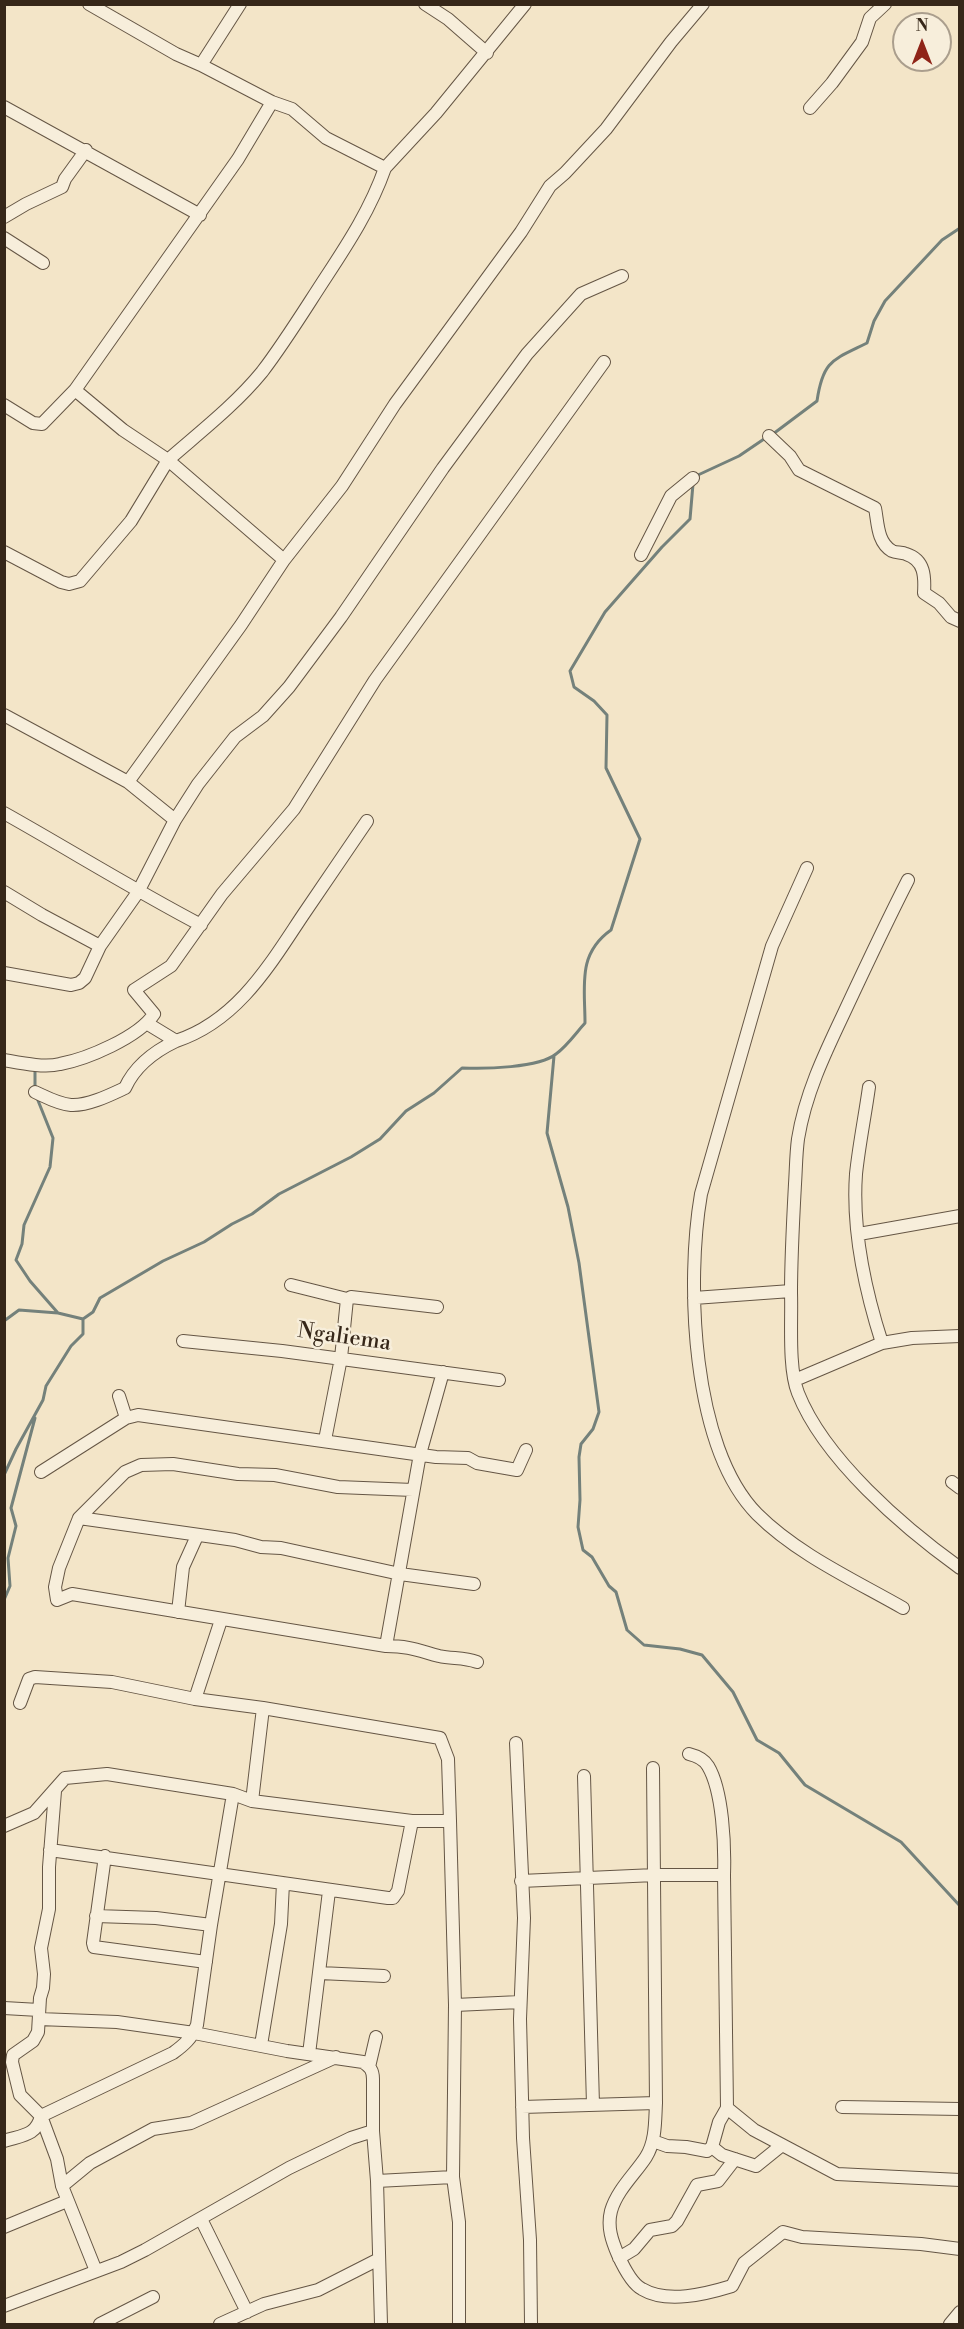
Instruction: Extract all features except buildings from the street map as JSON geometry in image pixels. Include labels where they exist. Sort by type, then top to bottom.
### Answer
[{"type":"street","points":[[89,4],[176,54],[201,64],[272,102],[292,109],[326,138],[385,168]]},
{"type":"street","points":[[201,64],[240,4]]},
{"type":"street","points":[[425,4],[448,18],[487,53]]},
{"type":"street","points":[[4,552],[61,582],[69,584],[80,581],[131,521],[168,460],[261,373],[284,342],[365,215],[377,192],[385,168],[487,53],[525,4]]},
{"type":"street","points":[[128,782],[241,626],[284,561],[342,486],[395,404],[521,232],[550,186],[606,129],[671,42],[703,4]]},
{"type":"street","points":[[810,108],[832,83],[862,42],[870,18],[885,4]]},
{"type":"street","points":[[4,405],[33,423],[42,424],[75,390],[200,215],[238,159],[272,102]]},
{"type":"street","points":[[4,107],[86,150],[200,215]]},
{"type":"street","points":[[4,218],[26,204],[62,187],[65,179],[86,150]]},
{"type":"street","points":[[4,238],[43,263]]},
{"type":"street","points":[[4,973],[71,985],[80,983],[85,978],[100,946],[138,892],[175,820],[198,784],[235,737],[263,716],[290,687],[443,468],[527,354],[581,294],[621,276]]},
{"type":"street","points":[[4,1060],[61,1064],[94,1053],[148,1024],[154,1014],[134,990],[171,966],[222,894],[294,809],[375,681],[604,362]]},
{"type":"street","points":[[75,390],[123,430],[168,460],[284,561]]},
{"type":"street","points":[[769,436],[790,456],[799,470],[875,508],[879,535],[892,551],[908,554],[921,565],[925,576],[924,593],[939,603],[951,617],[960,621]]},
{"type":"street","points":[[641,555],[671,496],[693,478]]},
{"type":"street","points":[[4,715],[128,782],[175,820]]},
{"type":"street","points":[[4,813],[108,872],[138,892],[201,925]]},
{"type":"street","points":[[35,1092],[72,1105],[103,1097],[125,1088],[130,1076],[151,1055],[190,1036],[225,1015],[258,983],[367,820]]},
{"type":"street","points":[[807,868],[772,946],[701,1194],[695,1231],[694,1298],[704,1396],[719,1452],[735,1483],[756,1513],[784,1537],[903,1608]]},
{"type":"street","points":[[908,880],[864,966],[826,1050],[815,1078],[798,1140],[791,1230],[795,1380],[797,1391],[811,1420],[832,1451],[883,1505],[925,1543],[960,1568]]},
{"type":"street","points":[[4,892],[100,946]]},
{"type":"street","points":[[148,1024],[176,1041]]},
{"type":"street","points":[[869,1087],[856,1175],[856,1209],[867,1287],[882,1343]]},
{"type":"street","points":[[859,1234],[960,1216]]},
{"type":"street","points":[[291,1285],[347,1299],[351,1297],[437,1307]]},
{"type":"street","points":[[694,1298],[792,1291]]},
{"type":"street","points":[[325,1440],[341,1358],[347,1299]]},
{"type":"street","points":[[795,1380],[882,1343],[912,1338],[960,1336]]},
{"type":"street","name":"Ngaliema","points":[[183,1341],[341,1358],[499,1380]]},
{"type":"street","points":[[386,1646],[420,1454],[443,1372]]},
{"type":"street","points":[[119,1396],[126,1418]]},
{"type":"street","points":[[41,1472],[126,1418],[138,1415],[420,1454],[468,1458],[477,1463],[517,1470],[526,1449]]},
{"type":"street","points":[[413,1490],[338,1487],[311,1484],[275,1475],[238,1474],[173,1464],[141,1465],[126,1472],[79,1518],[59,1568],[55,1587],[57,1600],[72,1594],[386,1646],[408,1646],[440,1656],[466,1658],[477,1662]]},
{"type":"street","points":[[79,1518],[235,1540],[400,1574],[474,1584]]},
{"type":"street","points":[[178,1612],[183,1567],[197,1536]]},
{"type":"street","points":[[195,1700],[221,1620]]},
{"type":"street","points":[[20,1703],[29,1679],[35,1677],[112,1682],[195,1700],[263,1708],[440,1738],[448,1759],[454,2005],[453,2177],[459,2222],[459,2325]]},
{"type":"street","points":[[252,1801],[263,1708]]},
{"type":"street","points":[[516,1743],[524,1918],[520,2002],[522,2107],[530,2240],[531,2325]]},
{"type":"street","points":[[653,2141],[667,2146],[707,2151],[712,2147],[719,2122],[727,2108],[723,1822],[708,1765],[700,1758],[689,1754]]},
{"type":"street","points":[[653,1768],[656,2103],[653,2141],[647,2156],[629,2179],[611,2212],[609,2234],[623,2266],[640,2289],[658,2295],[681,2296],[712,2292],[732,2286],[744,2263],[783,2232],[802,2237],[921,2244],[960,2249]]},
{"type":"street","points":[[4,1826],[34,1813],[65,1778],[98,1773],[233,1794],[252,1801],[412,1821],[450,1821]]},
{"type":"street","points":[[584,1776],[593,2105]]},
{"type":"street","points":[[55,1790],[50,1850],[49,1909],[41,1948],[44,1974],[38,2032],[33,2041],[14,2055],[9,2067],[20,2095],[41,2116],[57,2159],[67,2201],[96,2271]]},
{"type":"street","points":[[41,2116],[173,2054],[185,2045],[194,2033],[233,1794]]},
{"type":"street","points":[[50,1850],[105,1856],[329,1891],[393,1898],[398,1891],[412,1821]]},
{"type":"street","points":[[105,1856],[94,1947],[206,1962]]},
{"type":"street","points":[[522,1881],[655,1875],[724,1875]]},
{"type":"street","points":[[261,2045],[281,1924],[283,1883]]},
{"type":"street","points":[[309,2054],[329,1891]]},
{"type":"street","points":[[96,1916],[156,1918],[211,1925]]},
{"type":"street","points":[[320,1973],[384,1976]]},
{"type":"street","points":[[454,2005],[520,2002]]},
{"type":"street","points":[[4,2008],[39,2015],[117,2022],[194,2033],[363,2062],[369,2067],[373,2072],[373,2131],[377,2181],[381,2325]]},
{"type":"street","points":[[369,2067],[376,2037]]},
{"type":"street","points":[[62,2186],[90,2163],[153,2129],[191,2123],[336,2057]]},
{"type":"street","points":[[522,2107],[656,2103]]},
{"type":"street","points":[[842,2107],[960,2109]]},
{"type":"street","points":[[727,2108],[754,2130],[837,2174],[960,2180]]},
{"type":"street","points":[[4,2140],[33,2132],[38,2128],[41,2116]]},
{"type":"street","points":[[4,2306],[145,2250],[289,2168],[351,2138],[373,2131]]},
{"type":"street","points":[[712,2147],[722,2155],[756,2166],[782,2145]]},
{"type":"street","points":[[620,2258],[634,2249],[650,2230],[672,2226],[680,2217],[697,2185],[718,2181],[735,2159]]},
{"type":"street","points":[[377,2181],[453,2177]]},
{"type":"street","points":[[4,2227],[67,2201]]},
{"type":"street","points":[[201,2219],[247,2312]]},
{"type":"street","points":[[220,2325],[275,2300],[318,2290],[379,2259]]},
{"type":"street","points":[[100,2325],[153,2297]]},
{"type":"street","points":[[950,2325],[960,2312]]},
{"type":"waterway","points":[[773,434],[817,401],[819,387],[826,369],[838,358],[867,343],[874,321],[885,301],[942,240],[960,228]]},
{"type":"waterway","points":[[696,478],[739,456],[767,437]]},
{"type":"waterway","points":[[83,1319],[93,1312],[100,1298],[163,1261],[204,1242],[252,1214],[279,1194],[351,1157],[380,1139],[406,1111],[434,1093],[462,1068],[511,1067],[548,1059],[564,1047],[585,1023],[584,984],[588,960],[600,939],[611,930],[640,839],[606,768],[607,715],[594,701],[574,687],[570,671],[605,612],[690,519],[693,484]]},
{"type":"waterway","points":[[554,1056],[547,1133],[568,1207],[579,1263],[599,1412],[593,1429],[581,1444],[579,1457],[578,1527],[583,1550],[592,1557],[609,1586],[616,1592],[627,1630],[644,1645],[680,1649],[702,1655],[733,1692],[757,1740],[779,1753],[805,1785],[901,1842],[960,1906]]},
{"type":"waterway","points":[[35,1068],[35,1089]]},
{"type":"waterway","points":[[37,1098],[53,1138],[50,1167],[24,1225],[22,1244],[16,1260],[30,1281],[58,1313]]},
{"type":"waterway","points":[[4,1321],[19,1310],[58,1313],[83,1319]]},
{"type":"waterway","points":[[4,1475],[43,1400],[46,1386],[71,1346],[83,1334],[83,1319]]},
{"type":"waterway","points":[[4,1600],[10,1586],[8,1558],[16,1526],[11,1508],[35,1418]]}]
